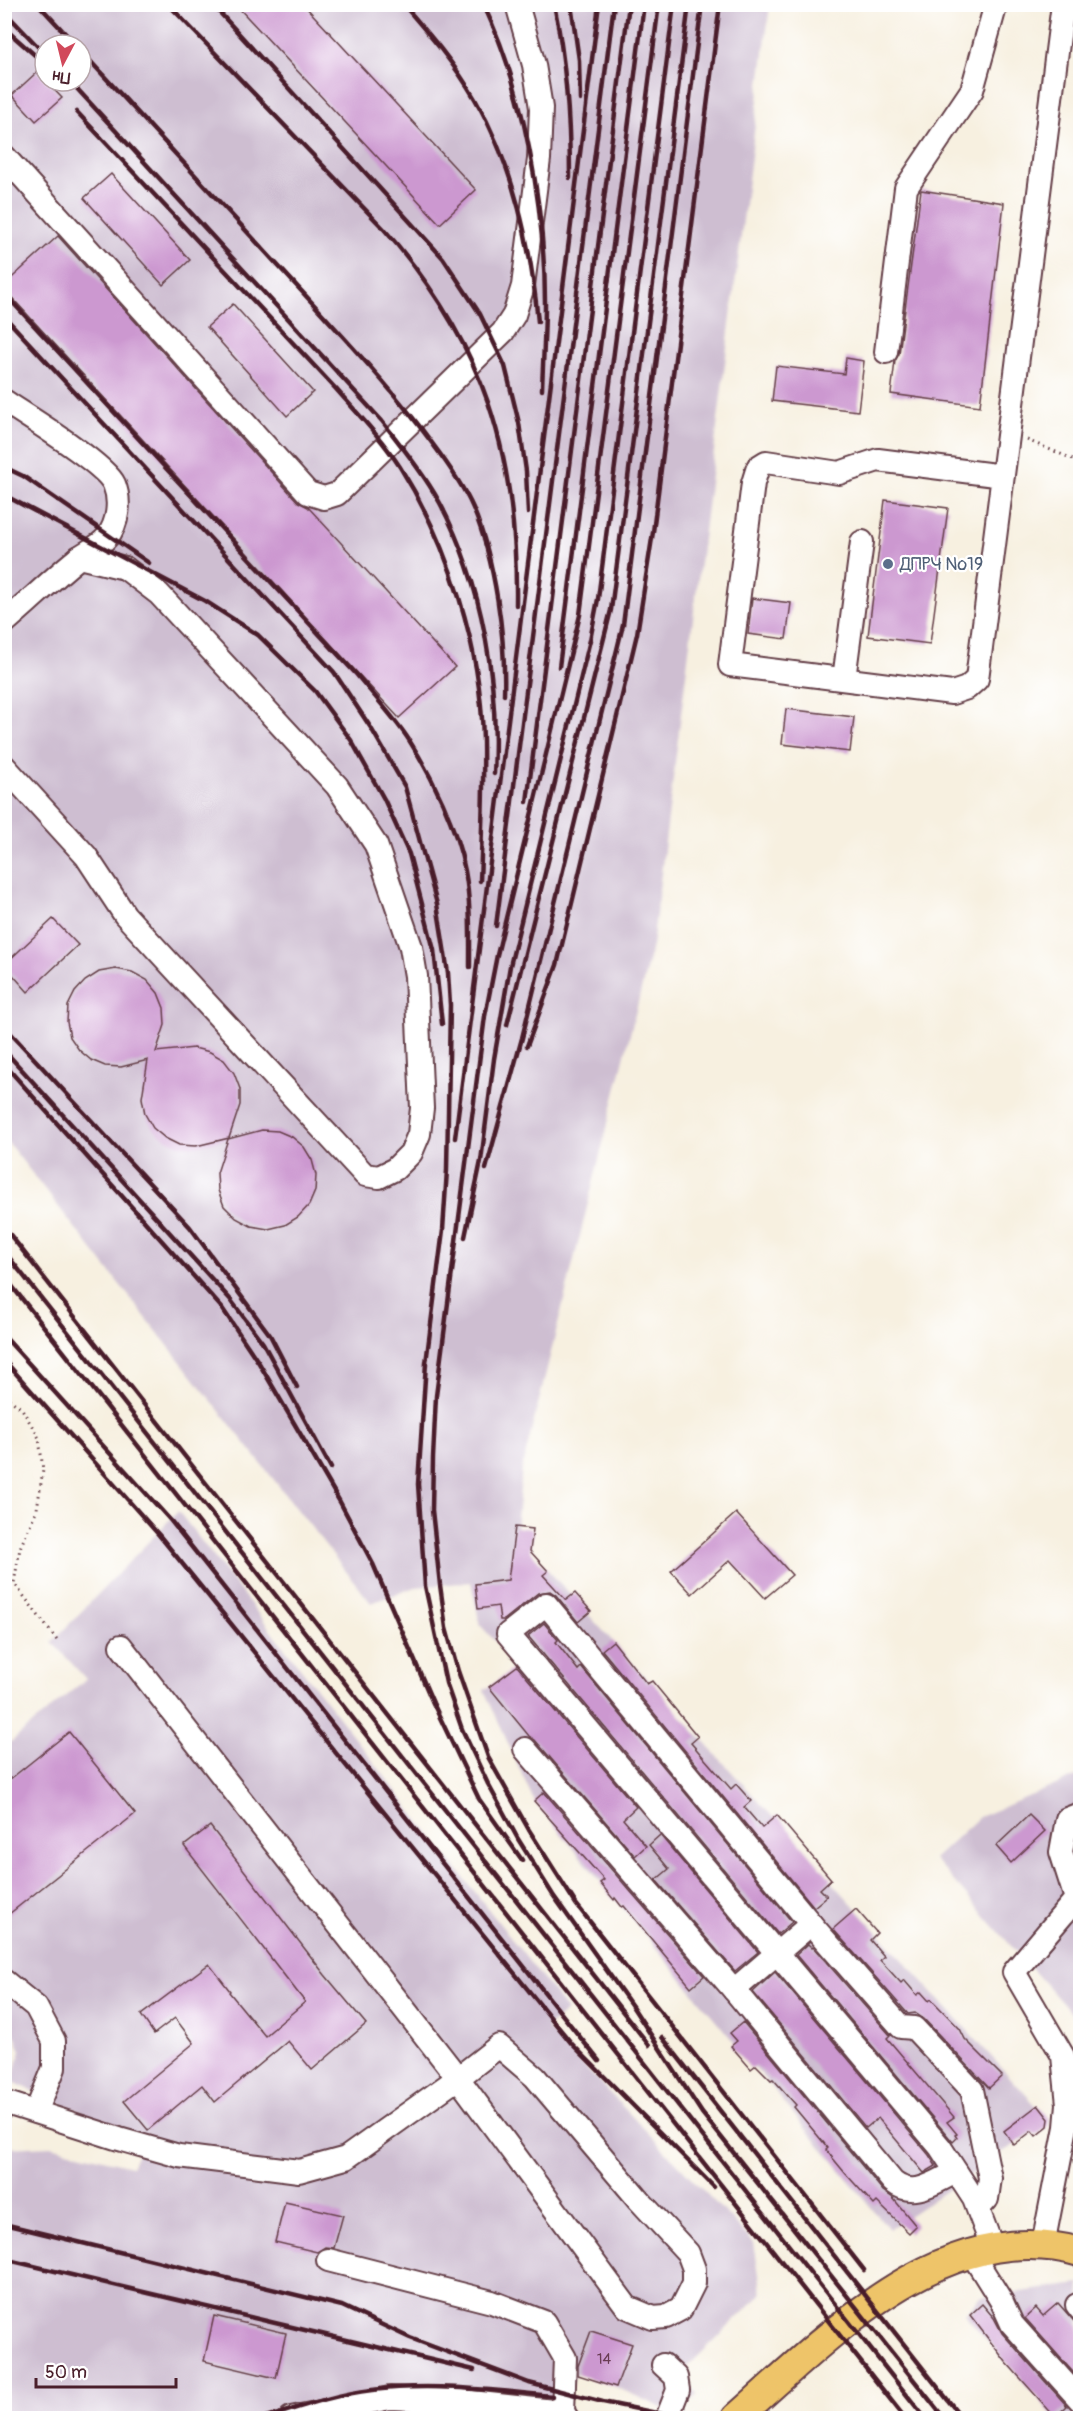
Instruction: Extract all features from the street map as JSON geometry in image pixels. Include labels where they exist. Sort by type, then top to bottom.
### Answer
[{"type":"main road","points":[[736,2418],[872,2304],[927,2270],[982,2252],[1043,2245],[1080,2252]]},
{"type":"lane","points":[[4,156],[308,493],[324,498],[337,494],[503,332],[514,315],[523,286],[539,159],[541,108],[534,65],[517,4]]},
{"type":"lane","points":[[886,352],[906,188],[972,90],[996,4]]},
{"type":"lane","points":[[1003,476],[878,460],[839,473],[766,462],[758,467],[753,483],[730,665],[952,693],[967,688],[977,679],[1008,437],[1063,4]]},
{"type":"lane","points":[[4,400],[89,458],[114,483],[118,507],[112,528],[100,545],[79,557],[4,623]]},
{"type":"lane","points":[[844,679],[862,542]]},
{"type":"lane","points":[[4,766],[86,856],[125,915],[365,1175],[379,1177],[395,1169],[411,1153],[419,1134],[422,1108],[416,976],[411,947],[376,844],[337,786],[159,594],[125,568],[79,557]]},
{"type":"lane","points":[[978,2209],[987,2199],[990,2178],[972,2090],[914,2028],[901,2027],[811,1924],[546,1604],[508,1634],[940,2148],[978,2209],[982,2252],[1012,2324],[1080,2400]]},
{"type":"lane","points":[[4,2102],[179,2156],[299,2171],[346,2158],[459,2078],[499,2046],[535,2077],[639,2200],[688,2253],[694,2283],[681,2309],[666,2317],[653,2318],[627,2307],[459,2078],[121,1646]]},
{"type":"lane","points":[[525,1749],[734,1990],[893,2182],[901,2188],[916,2190],[956,2172]]},
{"type":"lane","points":[[1043,2245],[1066,2127],[1067,2095],[1063,2056],[1014,1972],[1076,1899],[1061,1852],[1066,1819],[1080,1814]]},
{"type":"lane","points":[[734,1990],[811,1924]]},
{"type":"lane","points":[[4,1981],[36,2007],[54,2041],[54,2068],[36,2112]]},
{"type":"lane","points":[[291,2418],[390,2398],[462,2401],[565,2415],[565,2358],[544,2322],[492,2302],[328,2260]]},
{"type":"lane","points":[[663,2365],[676,2377],[678,2390],[667,2418]]},
{"type":"path","points":[[1008,437],[1032,440],[1080,462]]},
{"type":"path","points":[[4,1395],[22,1409],[39,1438],[43,1470],[37,1509],[20,1548],[14,1582],[58,1643]]},
{"type":"shaded area","points":[[5,5],[770,5],[652,946],[522,1469],[512,1569],[545,1567],[1050,2121],[889,2229],[534,1801],[484,1690],[519,1667],[480,1625],[471,1582],[416,1587],[371,1603],[5,1139]]},
{"type":"shaded area","points":[[178,1511],[567,2010],[547,2028],[754,2243],[762,2294],[681,2373],[698,2395],[675,2414],[616,2387],[576,2374],[554,2418],[5,2418],[5,2148],[51,2146],[131,2166],[143,2141],[11,2081],[21,2051],[5,2016],[4,1736],[11,1742],[86,1679],[52,1642]]},
{"type":"shaded area","points":[[1080,1775],[1080,2023],[934,1859],[979,1817]]},
{"type":"shaded area","points":[[1080,2284],[1080,2418],[1055,2418],[964,2314],[981,2297]]},
{"type":"building","points":[[235,4],[303,4],[476,190],[440,224]]},
{"type":"building","points":[[33,76],[33,93],[57,93],[62,98],[36,121],[12,95]]},
{"type":"building","points":[[111,174],[190,260],[163,285],[84,198]]},
{"type":"building","points":[[921,190],[1004,203],[980,406],[891,394],[895,361],[899,354]]},
{"type":"building","points":[[58,236],[298,502],[308,507],[455,667],[399,718],[4,289],[4,285]]},
{"type":"building","points":[[233,304],[313,392],[287,416],[207,327]]},
{"type":"building","points":[[846,358],[864,361],[858,411],[772,401],[776,366],[844,374]]},
{"type":"building","points":[[885,500],[948,508],[930,644],[868,636]]},
{"type":"building","points":[[752,598],[791,603],[786,639],[748,634]]},
{"type":"building","points":[[786,709],[854,717],[850,752],[782,744]]},
{"type":"building","points":[[53,919],[78,945],[28,992],[4,965]]},
{"type":"building","points":[[116,969],[132,972],[147,980],[158,993],[164,1008],[165,1025],[156,1052],[194,1048],[210,1052],[224,1060],[234,1073],[240,1089],[240,1105],[229,1138],[196,1146],[179,1145],[165,1138],[153,1128],[145,1114],[142,1098],[148,1060],[121,1067],[105,1066],[91,1060],[79,1050],[70,1037],[67,1022],[68,1006],[75,992],[85,981],[99,972]]},
{"type":"building","points":[[262,1130],[278,1131],[292,1137],[304,1147],[312,1160],[316,1175],[315,1191],[309,1205],[298,1217],[285,1225],[268,1229],[251,1226],[236,1218],[224,1206],[218,1190],[217,1173],[228,1139]]},
{"type":"building","points":[[736,1513],[792,1575],[765,1598],[730,1560],[692,1594],[671,1571]]},
{"type":"building","points":[[515,1527],[533,1529],[530,1551],[548,1571],[543,1575],[566,1600],[575,1593],[591,1611],[578,1622],[550,1591],[538,1593],[504,1620],[500,1620],[498,1606],[478,1609],[475,1584],[508,1580]]},
{"type":"building","points":[[544,1623],[578,1670],[581,1667],[792,1922],[778,1934],[528,1636]]},
{"type":"building","points":[[613,1641],[647,1684],[652,1681],[698,1737],[691,1743],[731,1789],[736,1784],[751,1801],[744,1807],[762,1828],[777,1815],[831,1879],[820,1889],[827,1896],[814,1907],[602,1650]]},
{"type":"building","points":[[517,1666],[636,1807],[623,1819],[646,1846],[635,1856],[489,1687]]},
{"type":"building","points":[[69,1732],[135,1814],[4,1918],[4,1784]]},
{"type":"building","points":[[544,1792],[704,1976],[691,1987],[624,1906],[622,1907],[615,1898],[614,1900],[600,1883],[604,1880],[534,1801]]},
{"type":"building","points":[[1029,1815],[1045,1831],[1011,1863],[996,1846]]},
{"type":"building","points":[[210,1826],[325,1975],[366,2024],[312,2070],[288,2041],[215,2102],[202,2085],[148,2130],[124,2101],[194,2043],[175,2018],[154,2034],[141,2015],[209,1964],[265,2036],[305,2002],[184,1846]]},
{"type":"building","points":[[660,1835],[758,1952],[735,1971],[656,1880],[669,1869],[649,1845]]},
{"type":"building","points":[[856,1909],[877,1933],[870,1940],[884,1956],[880,1960],[901,1983],[904,1980],[917,1995],[921,1992],[929,2001],[931,1999],[960,2029],[965,2039],[1002,2076],[989,2088],[924,2019],[915,2013],[908,2014],[833,1929]]},
{"type":"building","points":[[808,1944],[890,2035],[887,2038],[954,2117],[947,2122],[957,2134],[953,2142],[796,1955]]},
{"type":"building","points":[[775,1972],[936,2166],[924,2173],[878,2118],[866,2128],[753,1992]]},
{"type":"building","points":[[743,2022],[883,2191],[893,2198],[916,2226],[909,2233],[877,2202],[874,2205],[845,2173],[826,2150],[828,2148],[794,2107],[796,2105],[773,2079],[771,2080],[756,2065],[751,2069],[731,2046],[737,2041],[730,2033]]},
{"type":"building","points":[[1038,2105],[1049,2119],[1048,2126],[1036,2136],[1032,2131],[1014,2145],[1004,2131]]},
{"type":"building","points":[[285,2202],[343,2215],[334,2248],[325,2247],[317,2252],[275,2242]]},
{"type":"building","points":[[1058,2303],[1080,2328],[1080,2380],[1025,2318],[1036,2308],[1043,2316]]},
{"type":"building","points":[[982,2304],[994,2318],[1002,2333],[1067,2406],[1055,2417],[1006,2362],[970,2315]]},
{"type":"building","points":[[214,2316],[286,2333],[276,2378],[204,2361]]},
{"type":"building","points":[[591,2331],[632,2344],[616,2387],[578,2375],[578,2366]]},
{"type":"railway","points":[[38,4],[65,33]]},
{"type":"railway","points":[[168,4],[383,228],[418,271],[447,314],[470,358],[488,403],[501,449],[510,498],[515,550],[516,605]]},
{"type":"railway","points":[[212,4],[443,258],[480,314],[505,366],[519,423],[526,471],[528,513]]},
{"type":"railway","points":[[403,4],[467,86],[500,151],[510,178],[525,235],[538,322]]},
{"type":"railway","points":[[483,4],[510,73],[521,111],[536,189],[544,267],[542,390]]},
{"type":"railway","points":[[554,4],[562,47],[570,178]]},
{"type":"railway","points":[[571,4],[579,60],[580,100]]},
{"type":"railway","points":[[455,1138],[599,4]]},
{"type":"railway","points":[[496,926],[614,4]]},
{"type":"railway","points":[[527,802],[629,4]]},
{"type":"railway","points":[[559,667],[644,4]]},
{"type":"railway","points":[[659,4],[580,615],[497,955],[485,1016],[436,1396],[432,1510],[446,1628],[458,1671],[488,1757],[529,1830],[576,1904],[864,2270]]},
{"type":"railway","points":[[465,1237],[481,1161],[494,1059],[510,966],[598,599],[674,4]]},
{"type":"railway","points":[[507,1025],[611,610],[689,4]]},
{"type":"railway","points":[[486,1169],[522,1038],[623,625],[702,4]]},
{"type":"railway","points":[[527,1046],[557,965],[637,634],[653,532],[720,4]]},
{"type":"railway","points":[[4,11],[33,41]]},
{"type":"railway","points":[[4,28],[33,53]]},
{"type":"railway","points":[[93,64],[362,357],[405,408],[454,474],[473,508],[493,575],[501,624],[504,695]]},
{"type":"railway","points":[[81,93],[382,421],[434,492],[455,534],[467,567],[485,635],[494,704],[494,774]]},
{"type":"railway","points":[[77,112],[361,417],[393,457],[418,497],[447,563],[459,598],[476,669],[483,740],[480,881]]},
{"type":"railway","points":[[4,293],[357,675],[403,731],[435,786],[456,837],[465,871],[468,895],[470,967]]},
{"type":"railway","points":[[4,316],[334,672],[371,728],[405,787],[437,904],[448,973],[450,1005],[447,1170],[443,1230],[426,1363],[418,1484],[425,1586],[446,1683],[462,1729],[488,1784],[518,1839],[553,1895],[632,2006],[702,2113],[944,2418]]},
{"type":"railway","points":[[4,467],[23,476],[149,563]]},
{"type":"railway","points":[[4,495],[205,601],[258,635],[315,691],[351,740],[384,799],[409,854],[434,950],[442,1024]]},
{"type":"railway","points":[[4,1026],[190,1227],[270,1335],[297,1387]]},
{"type":"railway","points":[[4,1050],[230,1299],[263,1343],[331,1468]]},
{"type":"railway","points":[[4,1064],[222,1308],[259,1363],[340,1502],[373,1564],[433,1703],[479,1799],[522,1860]]},
{"type":"railway","points":[[4,1227],[649,2045]]},
{"type":"railway","points":[[4,1251],[925,2418]]},
{"type":"railway","points":[[4,1276],[905,2418]]},
{"type":"railway","points":[[4,1336],[171,1521],[599,2061]]},
{"type":"railway","points":[[4,1360],[159,1535],[572,2044],[714,2187]]},
{"type":"railway","points":[[662,2037],[962,2418]]},
{"type":"railway","points":[[4,2224],[342,2306],[410,2338],[529,2383],[603,2402],[681,2418]]},
{"type":"railway","points":[[4,2259],[474,2370]]},
{"type":"railway","points":[[266,2418],[318,2401],[372,2390],[395,2388],[462,2388],[552,2396]]},
{"type":"place","name":"ДПРЧ №19","points":[[888,564]]}]
